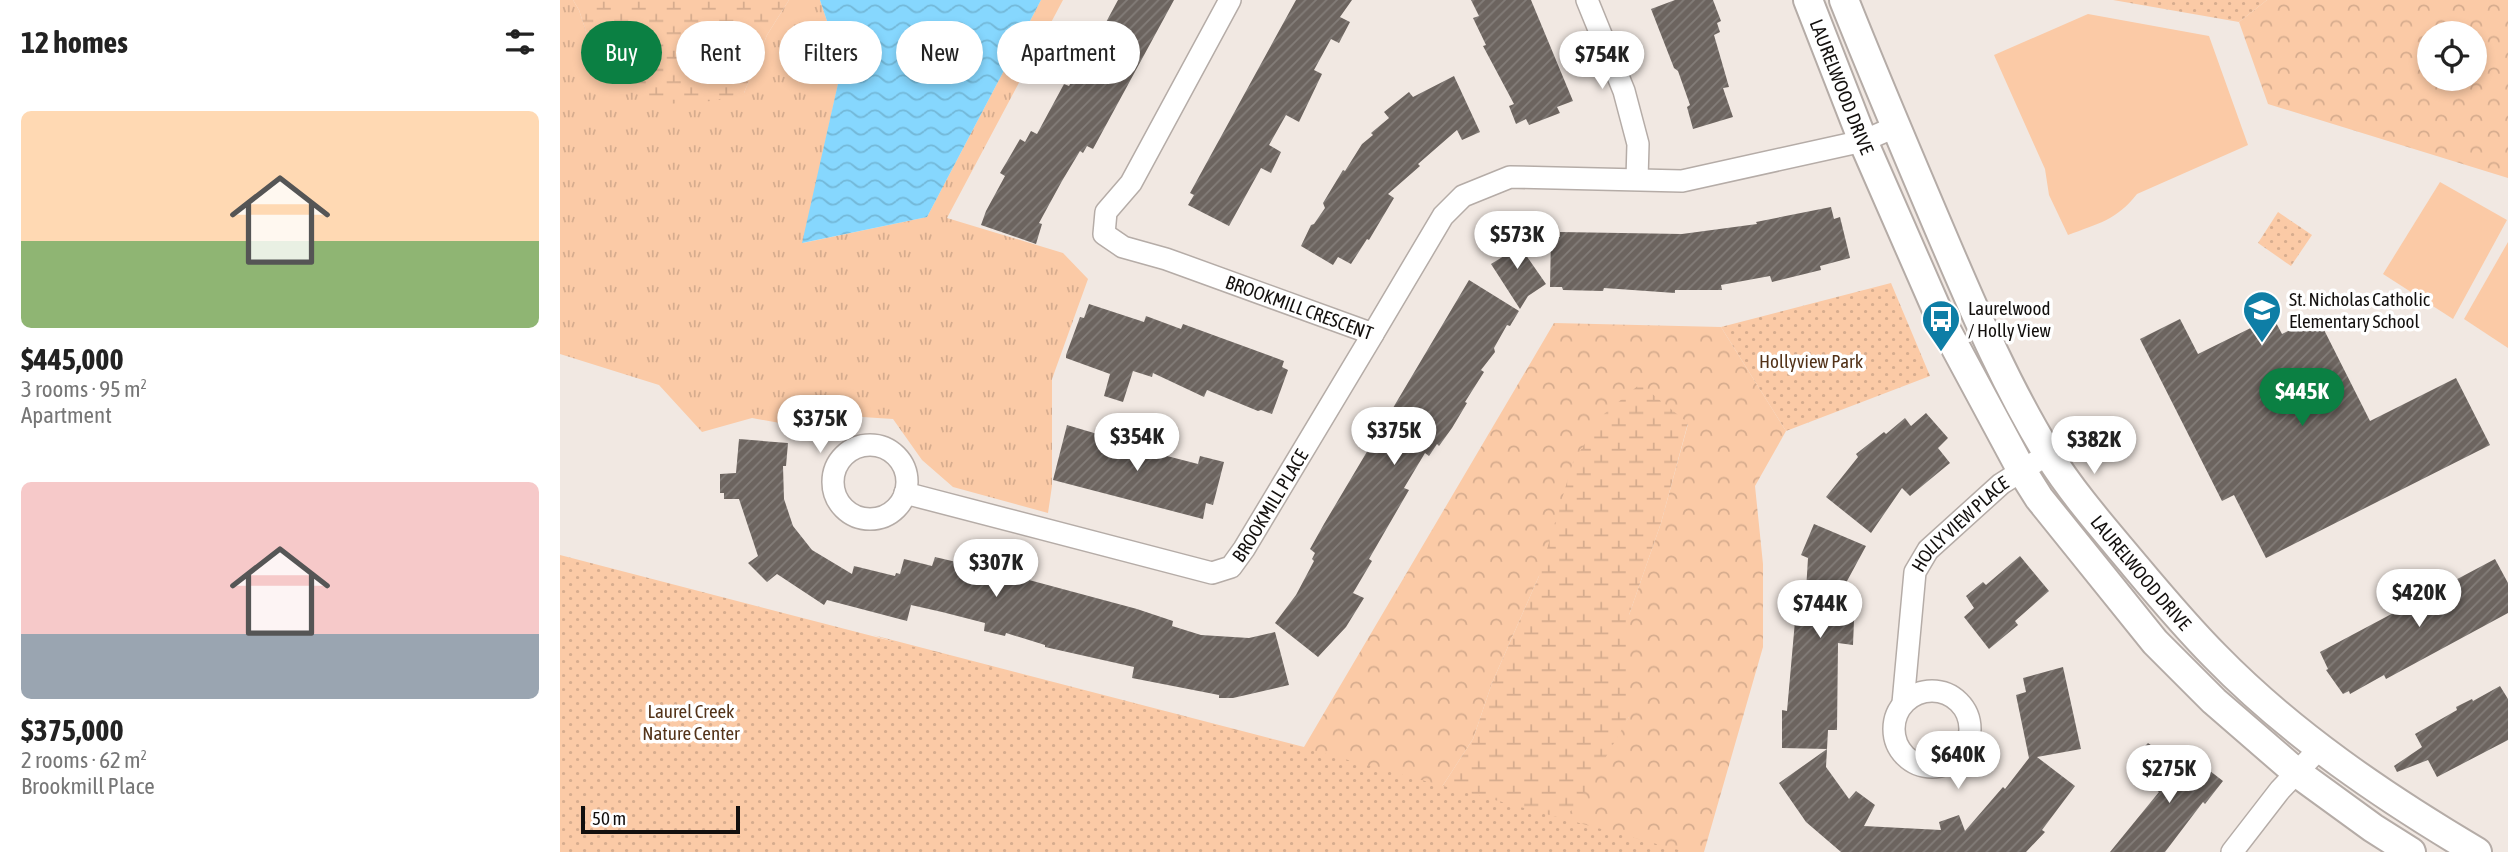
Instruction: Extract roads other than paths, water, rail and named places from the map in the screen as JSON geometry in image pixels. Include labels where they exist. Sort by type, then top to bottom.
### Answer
[{"type":"street","name":"BROOKMILL CRESCENT","points":[[1230,0],[1131,183],[1106,212],[1104,234],[1123,247],[1166,259],[1373,334],[1443,216],[1463,197],[1510,177],[1682,181],[1863,141],[1895,127]]},
{"type":"street","points":[[1587,0],[1624,91],[1638,144],[1637,179]]},
{"type":"street","name":"LAURELWOOD DRIVE","points":[[1808,0],[1863,141],[1944,326],[2039,498],[2155,642],[2214,701],[2297,772],[2411,852]]},
{"type":"street","name":"LAURELWOOD DRIVE","points":[[1843,0],[1973,307],[2048,454],[2097,521],[2216,658],[2319,749],[2477,852]]},
{"type":"street","name":"BROOKMILL PLACE","points":[[905,493],[1212,573],[1231,567],[1244,550],[1373,334]]},
{"type":"street","name":"HOLLY VIEW PLACE","points":[[1903,703],[1915,572],[1928,550],[2001,484],[2048,454]]},
{"type":"street","points":[[2232,852],[2319,749]]},
{"type":"water","points":[[820,0],[1041,0],[1030,21],[997,21],[997,84],[927,217],[802,243],[838,84],[882,84],[882,21],[827,21]]},
{"type":"place","name":"St. Nicholas Catholic Elementary School","points":[[2262,344]]},
{"type":"place","name":"Laurelwood / Holly View","points":[[1941,353]]},
{"type":"park label","name":"Hollyview Park","points":[[1811,361]]},
{"type":"park label","name":"Laurel Creek Nature Center","points":[[691,722]]}]
